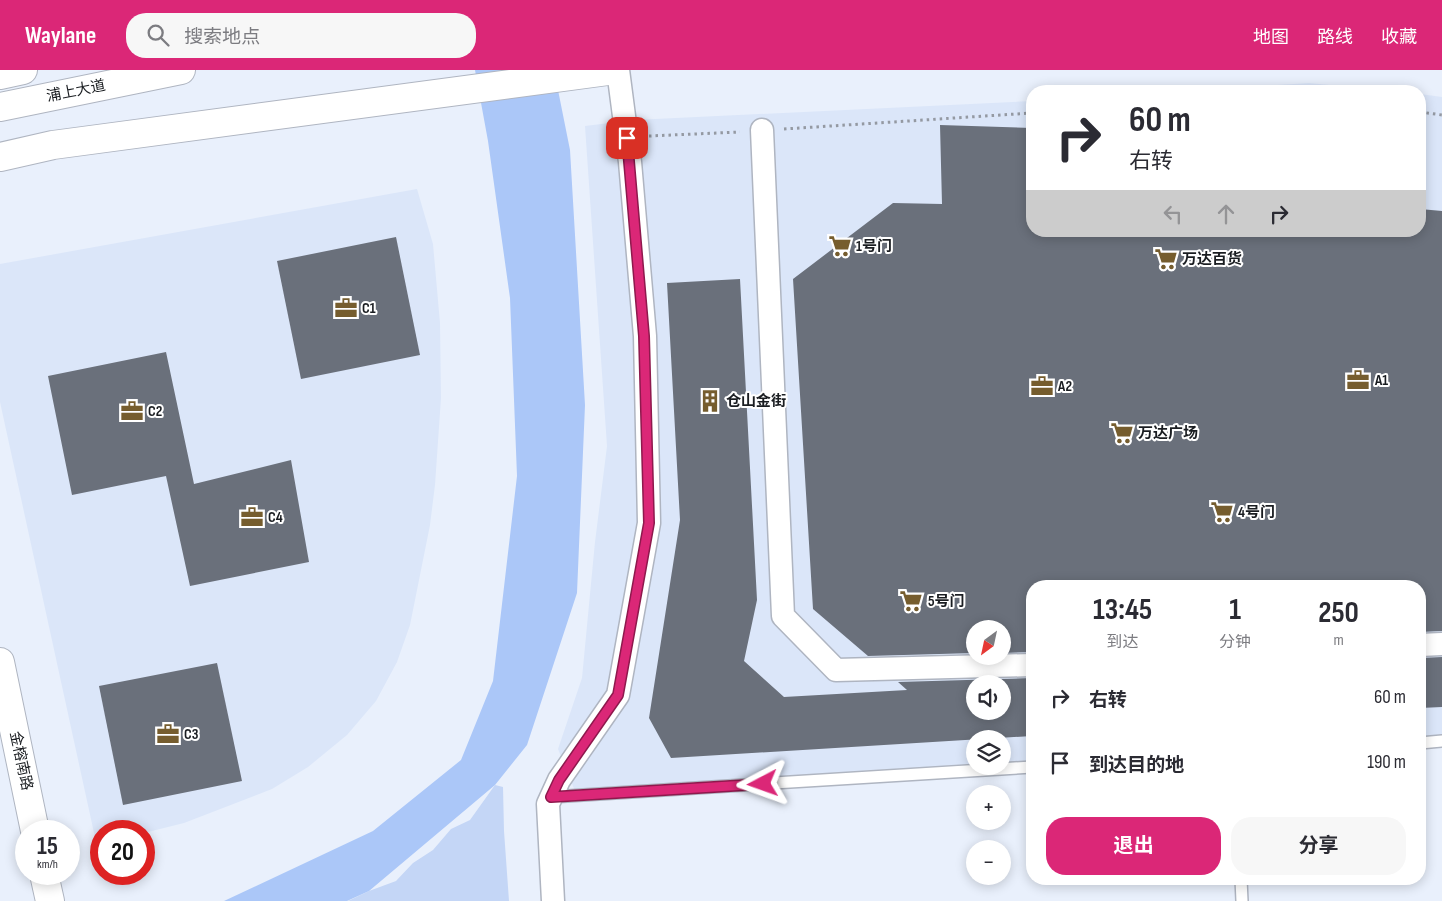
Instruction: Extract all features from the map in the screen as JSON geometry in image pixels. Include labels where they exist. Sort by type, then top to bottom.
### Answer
[{"type":"main road","points":[[0,75],[23,70]]},
{"type":"main road","name":"浦上大道","points":[[0,107],[181,70]]},
{"type":"main road","points":[[0,157],[82,141],[616,70]]},
{"type":"main road","name":"金榕南路","points":[[0,662],[33,820]]},
{"type":"main road","points":[[46,885],[50,901]]},
{"type":"street","points":[[553,901],[548,804],[559,780],[618,695],[649,523],[644,336],[627,138],[616,70]]},
{"type":"street","points":[[762,130],[783,616],[836,670],[1026,665]]},
{"type":"street","points":[[1426,645],[1442,644]]},
{"type":"lane","points":[[1426,742],[1442,741]]},
{"type":"lane","points":[[551,797],[1026,767]]},
{"type":"lane","points":[[1241,885],[1242,901]]},
{"type":"path","points":[[627,138],[1026,113]]},
{"type":"path","points":[[1426,113],[1442,115]]},
{"type":"shaded area","points":[[475,70],[554,70],[570,150],[585,405],[577,593],[527,745],[495,785],[369,891],[347,901],[224,901],[373,831],[461,760],[493,681],[517,476],[510,298],[488,141]]},
{"type":"shaded area","points":[[1309,83],[1329,85],[1277,85]]},
{"type":"shaded area","points":[[1426,95],[1442,97],[1442,747],[1426,748],[1426,580],[1026,580],[1026,773],[1011,774],[1011,730],[966,730],[966,775],[1000,775],[579,801],[558,749],[582,678],[595,542],[607,446],[585,126],[634,120],[1026,101],[1026,237],[1426,237]]},
{"type":"shaded area","points":[[417,189],[433,244],[440,323],[441,398],[435,485],[430,525],[410,625],[397,662],[376,701],[347,735],[308,767],[272,789],[184,823],[155,830],[155,820],[91,820],[0,402],[0,264]]},
{"type":"shaded area","points":[[495,785],[503,787],[509,901],[348,901],[396,881],[413,863],[433,850],[451,829],[470,820]]},
{"type":"building","name":"万达广场","points":[[940,125],[1026,128],[1026,237],[1426,237],[1426,210],[1442,211],[1442,631],[1426,632],[1426,580],[1026,580],[1026,652],[1011,653],[1011,620],[966,620],[966,653],[868,656],[813,609],[793,279],[893,203],[942,204]]},
{"type":"building","points":[[396,237],[420,355],[301,379],[277,261]]},
{"type":"building","name":"仓山金街","points":[[740,279],[757,600],[744,661],[784,697],[907,690],[898,682],[966,680],[966,720],[1011,720],[1011,679],[1026,678],[1026,736],[1011,737],[1011,730],[966,730],[966,740],[671,758],[649,718],[680,520],[667,283]]},
{"type":"building","points":[[166,352],[194,484],[291,460],[309,562],[190,586],[166,476],[72,495],[48,376]]},
{"type":"building","points":[[1442,657],[1442,707],[1426,708],[1426,658]]},
{"type":"building","points":[[217,663],[242,781],[123,805],[99,686]]},
{"type":"place","name":"1号门","points":[[840,246]]},
{"type":"place","name":"万达百货","points":[[1166,259]]},
{"type":"place","name":"C1","points":[[346,308]]},
{"type":"place","name":"A1","points":[[1358,380]]},
{"type":"place","name":"A2","points":[[1042,386]]},
{"type":"place","name":"仓山金街","points":[[710,401]]},
{"type":"place","name":"C2","points":[[132,411]]},
{"type":"place","name":"万达广场","points":[[1122,433]]},
{"type":"place","name":"4号门","points":[[1222,512]]},
{"type":"place","name":"C4","points":[[252,517]]},
{"type":"place","name":"5号门","points":[[911,601]]},
{"type":"place","name":"C3","points":[[168,734]]},
{"type":"route","points":[[627,138],[644,336],[649,523],[618,695],[593,728],[559,780],[551,797],[763,784]]}]
